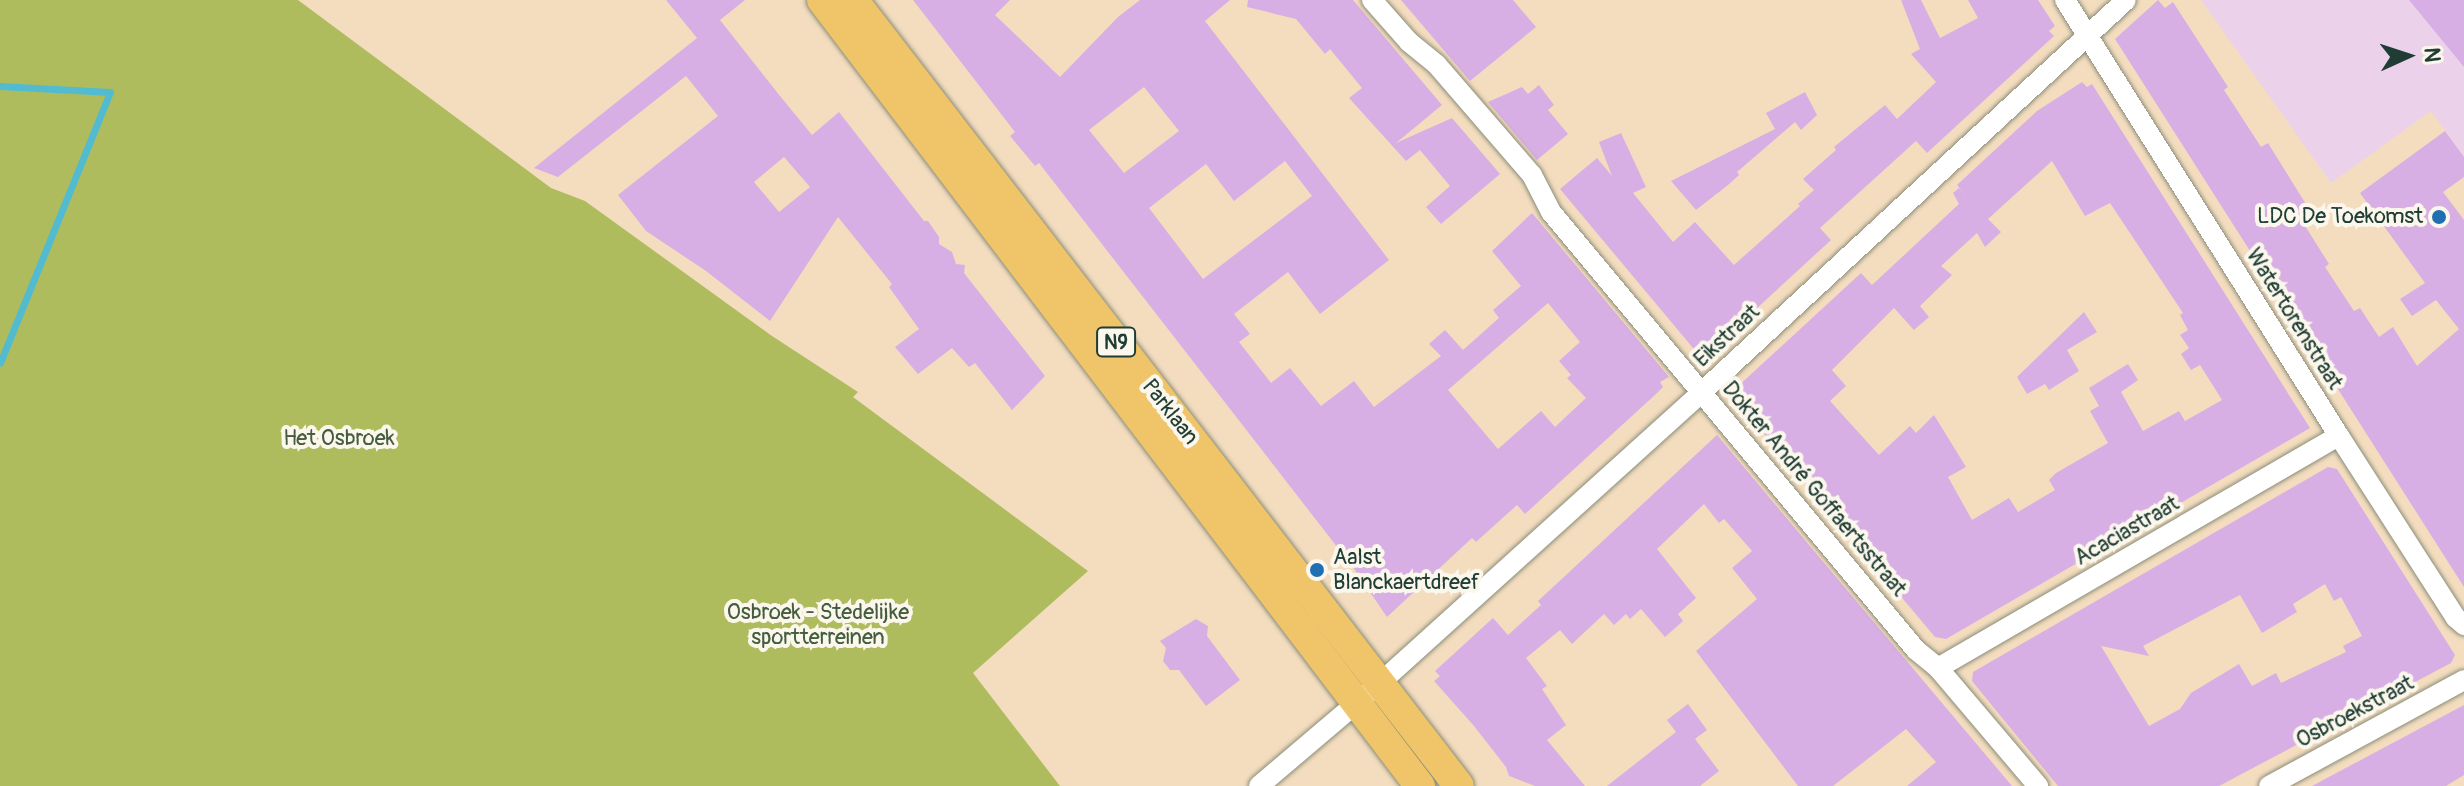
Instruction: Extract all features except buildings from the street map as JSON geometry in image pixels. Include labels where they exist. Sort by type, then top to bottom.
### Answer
[{"type":"main road","name":"Parklaan","points":[[822,0],[1420,786]]},
{"type":"main road","name":"Parklaan","points":[[853,0],[1459,786]]},
{"type":"street","name":"Dokter André Goffaertsstraat","points":[[1372,0],[1409,42],[1437,65],[1532,175],[1551,212],[1916,650],[1938,668],[2038,786]]},
{"type":"street","name":"Watertorenstraat","points":[[2065,0],[2339,436],[2456,618],[2464,625]]},
{"type":"street","name":"Eikstraat","points":[[1259,786],[1379,684],[1702,392],[2126,0]]},
{"type":"street","name":"Acaciastraat","points":[[1938,668],[2339,436]]},
{"type":"street","name":"Osbroekstraat","points":[[2269,786],[2464,680]]},
{"type":"shaded area","points":[[2201,0],[2464,0],[2464,157],[2431,111],[2331,183]]},
{"type":"green space","name":"Het Osbroek","points":[[0,0],[298,0],[551,188],[585,201],[772,336],[858,392],[853,397],[1088,571],[973,673],[1060,786],[0,786]]},
{"type":"waterway","points":[[0,86],[110,92],[0,363]]},
{"type":"place","name":"LDC De Toekomst","points":[[2439,217]]},
{"type":"place","name":"Aalst Blanckaertdreef","points":[[1317,570]]},
{"type":"park label","name":"Osbroek - Stedelijke sportterreinen","points":[[818,624]]}]
